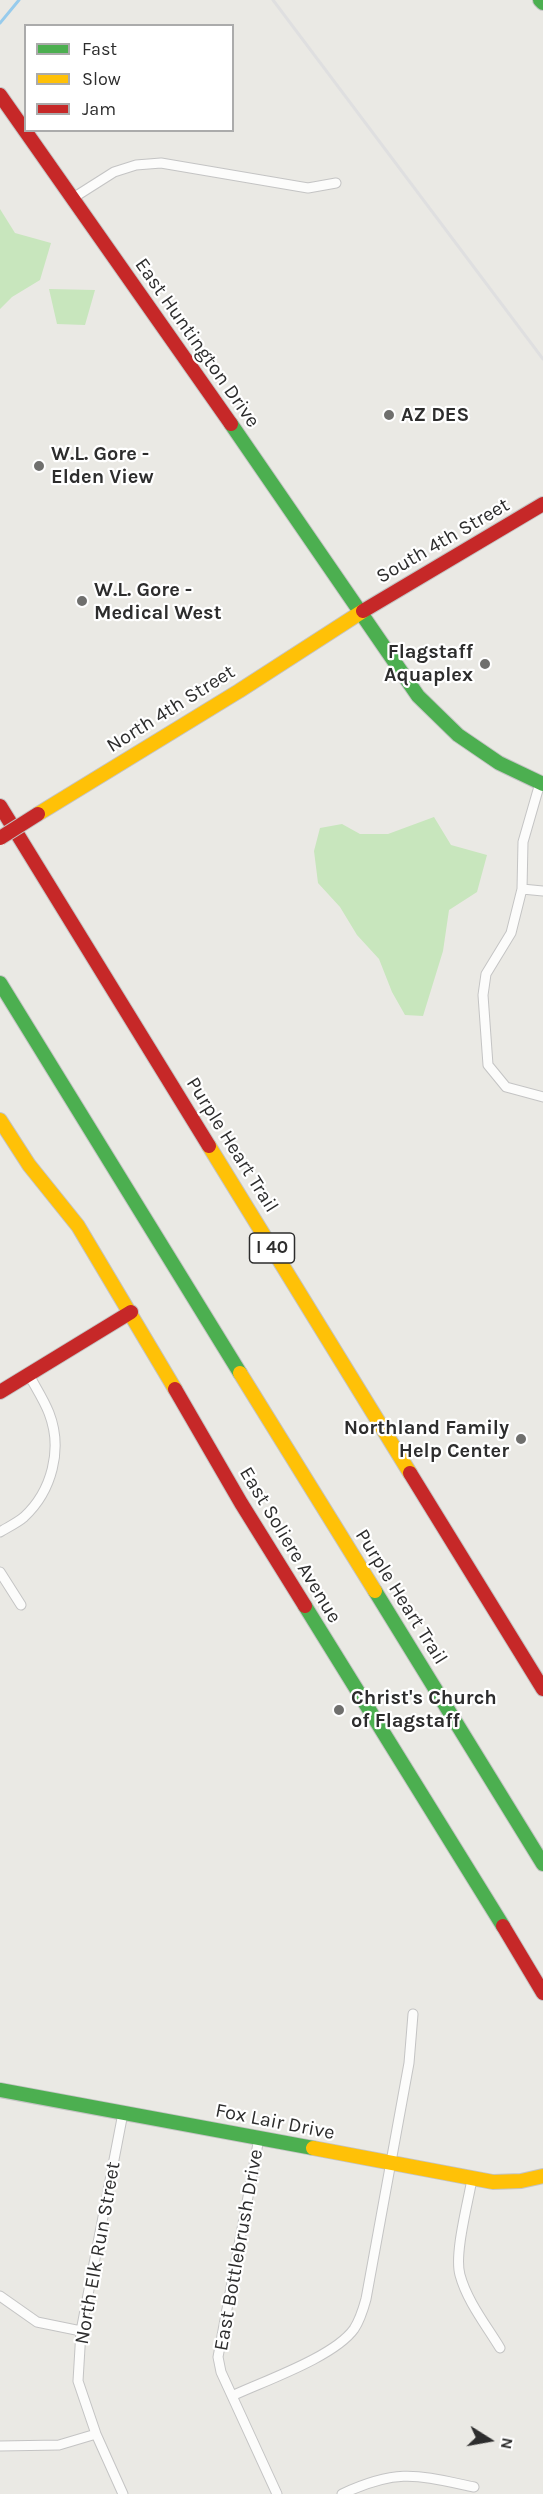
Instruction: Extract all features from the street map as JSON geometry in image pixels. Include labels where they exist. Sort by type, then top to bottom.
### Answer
[{"type":"main road","name":"East Huntington Drive","points":[[0,94],[24,128]]},
{"type":"main road","name":"East Huntington Drive","points":[[27,132],[362,612],[418,696],[450,727],[499,763],[542,784]]},
{"type":"main road","name":"South 4th Street","points":[[362,612],[543,504]]},
{"type":"main road","name":"North 4th Street","points":[[0,838],[362,612]]},
{"type":"main road","name":"Purple Heart Trail","points":[[0,806],[543,1689]]},
{"type":"main road","name":"Purple Heart Trail","points":[[0,983],[543,1864]]},
{"type":"main road","name":"East Soliere Avenue","points":[[2,1126],[29,1165],[78,1226],[131,1312],[241,1503],[336,1658],[384,1731],[543,1993]]},
{"type":"main road","points":[[0,1392],[131,1312]]},
{"type":"main road","name":"Fox Lair Drive","points":[[0,2090],[472,2179],[493,2182],[521,2181],[543,2176]]},
{"type":"street","points":[[73,198],[114,172],[136,165],[161,163],[308,188],[336,183]]},
{"type":"street","points":[[542,784],[523,842],[522,889],[511,933],[486,974],[483,995],[488,1065],[506,1087],[543,1097]]},
{"type":"street","points":[[522,889],[543,891]]},
{"type":"street","points":[[0,1532],[23,1518],[39,1500],[48,1483],[53,1465],[54,1431],[49,1413],[29,1375]]},
{"type":"street","points":[[0,1572],[21,1605]]},
{"type":"street","points":[[232,2396],[331,2350],[353,2330],[361,2316],[409,2063],[413,2014]]},
{"type":"street","name":"North Elk Run Street","points":[[123,2113],[81,2331],[78,2381],[96,2434],[123,2494]]},
{"type":"street","name":"East Bottlebrush Drive","points":[[259,2138],[218,2357],[232,2396],[276,2494]]},
{"type":"street","points":[[472,2179],[460,2247],[459,2272],[465,2291],[500,2348]]},
{"type":"street","points":[[0,2296],[37,2322],[81,2331]]},
{"type":"street","points":[[0,2446],[59,2445],[96,2434]]},
{"type":"street","points":[[342,2494],[377,2479],[404,2475],[474,2487]]},
{"type":"green space","points":[[0,209],[15,233],[51,243],[40,280],[12,297],[0,309]]},
{"type":"green space","points":[[49,289],[95,290],[85,325],[57,324]]},
{"type":"green space","points":[[434,817],[451,845],[487,855],[477,892],[449,910],[443,951],[423,1016],[405,1015],[392,992],[379,959],[357,935],[340,907],[318,883],[314,851],[320,828],[342,824],[360,834],[388,834]]},
{"type":"waterway","points":[[0,23],[19,0]]},
{"type":"railway","points":[[273,0],[543,359]]},
{"type":"traffic: fast","points":[[540,0],[543,3]]},
{"type":"traffic: fast","points":[[231,424],[418,696],[458,735],[499,763],[543,784]]},
{"type":"traffic: fast","points":[[0,983],[240,1373]]},
{"type":"traffic: fast","points":[[375,1591],[543,1864]]},
{"type":"traffic: fast","points":[[305,1606],[503,1926]]},
{"type":"traffic: fast","points":[[0,2090],[313,2148]]},
{"type":"traffic: slow","points":[[38,814],[239,691],[363,611]]},
{"type":"traffic: slow","points":[[0,1120],[29,1165],[78,1226],[175,1389]]},
{"type":"traffic: slow","points":[[209,1146],[410,1473]]},
{"type":"traffic: slow","points":[[240,1373],[375,1591]]},
{"type":"traffic: slow","points":[[313,2148],[493,2182],[521,2181],[543,2176]]},
{"type":"traffic: jam","points":[[0,95],[24,129]]},
{"type":"traffic: jam","points":[[26,132],[231,424]]},
{"type":"traffic: jam","points":[[363,611],[543,504]]},
{"type":"traffic: jam","points":[[0,806],[209,1146]]},
{"type":"traffic: jam","points":[[0,838],[38,814]]},
{"type":"traffic: jam","points":[[0,1392],[131,1312]]},
{"type":"traffic: jam","points":[[175,1389],[241,1503],[305,1606]]},
{"type":"traffic: jam","points":[[410,1473],[543,1689]]},
{"type":"traffic: jam","points":[[503,1926],[543,1993]]},
{"type":"place","name":"AZ DES","points":[[389,415]]},
{"type":"place","name":"W.L. Gore - Elden View","points":[[39,466]]},
{"type":"place","name":"W.L. Gore - Medical West","points":[[82,601]]},
{"type":"place","name":"Flagstaff Aquaplex","points":[[485,664]]},
{"type":"place","name":"Northland Family Help Center","points":[[521,1439]]},
{"type":"place","name":"Christ's Church of Flagstaff","points":[[339,1710]]}]
